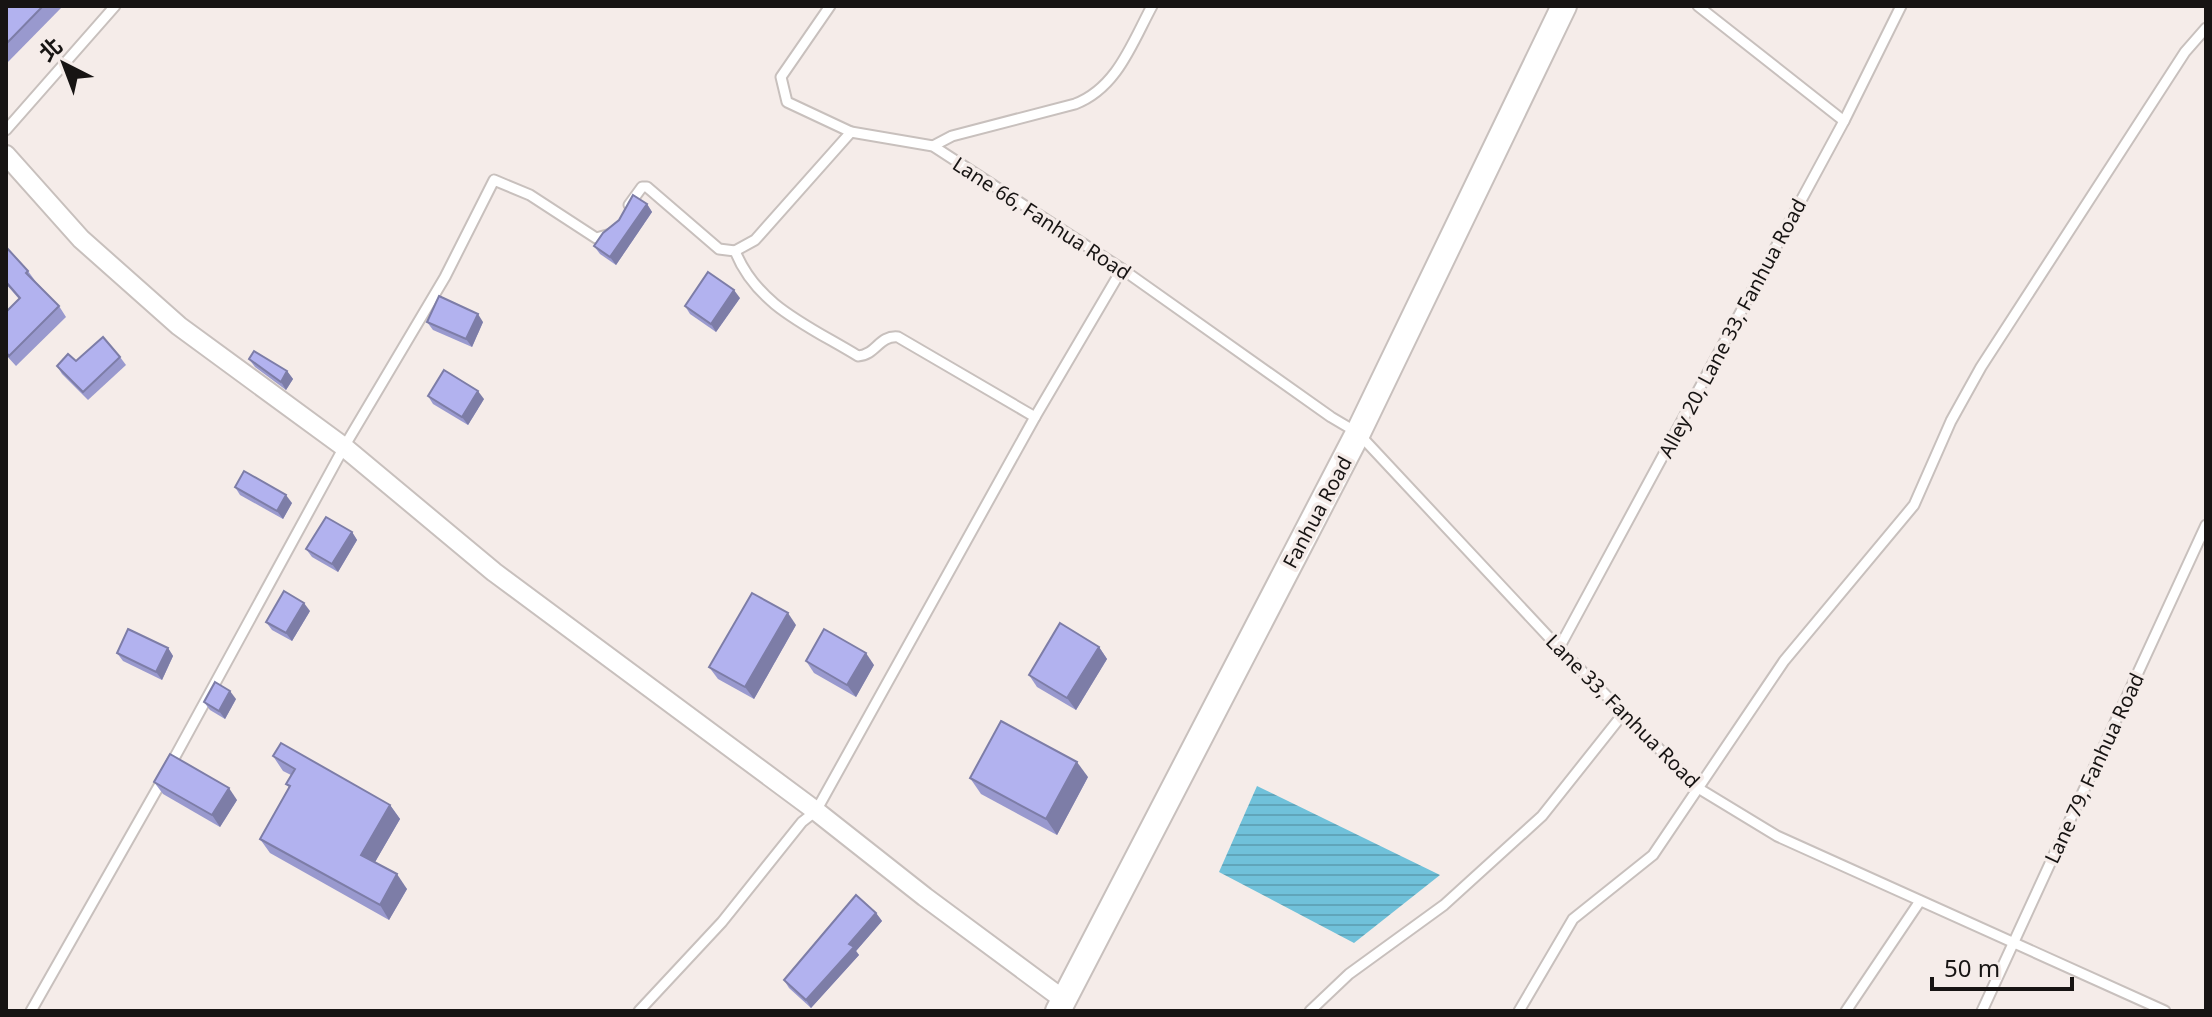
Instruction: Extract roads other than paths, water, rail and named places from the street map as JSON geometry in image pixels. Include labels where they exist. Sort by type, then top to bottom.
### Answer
[{"type":"main road","name":"Fanhua Road","points":[[1061,1005],[1358,433],[1564,6]]},
{"type":"street","points":[[6,155],[81,239],[179,326],[344,447],[494,572],[816,811],[1061,1005]]},
{"type":"lane","points":[[6,130],[115,6]]},
{"type":"lane","name":"Lane 66, Fanhua Road","points":[[830,6],[781,77],[787,102],[851,132],[933,146],[1122,269],[1358,433]]},
{"type":"lane","points":[[933,146],[952,136],[1075,104],[1094,96],[1111,81],[1152,6]]},
{"type":"lane","points":[[1698,6],[1844,121]]},
{"type":"lane","name":"Alley 20, Lane 33, Fanhua Road","points":[[1559,648],[1844,121],[1901,6]]},
{"type":"lane","points":[[1519,1011],[1573,919],[1653,855],[1784,661],[1914,505],[1951,421],[1981,367],[2185,52],[2206,28]]},
{"type":"lane","points":[[31,1011],[201,711],[344,447],[445,277],[494,180],[530,195],[596,238],[610,235],[635,193],[647,187],[719,249],[735,251],[755,240],[851,132]]},
{"type":"lane","points":[[735,251],[743,271],[771,303],[858,356],[870,353],[884,339],[898,337],[1035,417]]},
{"type":"lane","points":[[639,1011],[722,922],[802,822],[816,811],[1035,417],[1122,269]]},
{"type":"lane","name":"Lane 33, Fanhua Road","points":[[1358,433],[1559,648],[1698,788],[1777,836],[2165,1011]]},
{"type":"lane","name":"Lane 79, Fanhua Road","points":[[1982,1011],[2206,525]]},
{"type":"lane","points":[[1310,1011],[1349,974],[1444,905],[1542,816],[1623,714]]},
{"type":"lane","points":[[1846,1011],[1920,901]]},
{"type":"water","points":[[1257,786],[1440,875],[1354,943],[1219,872]]}]
